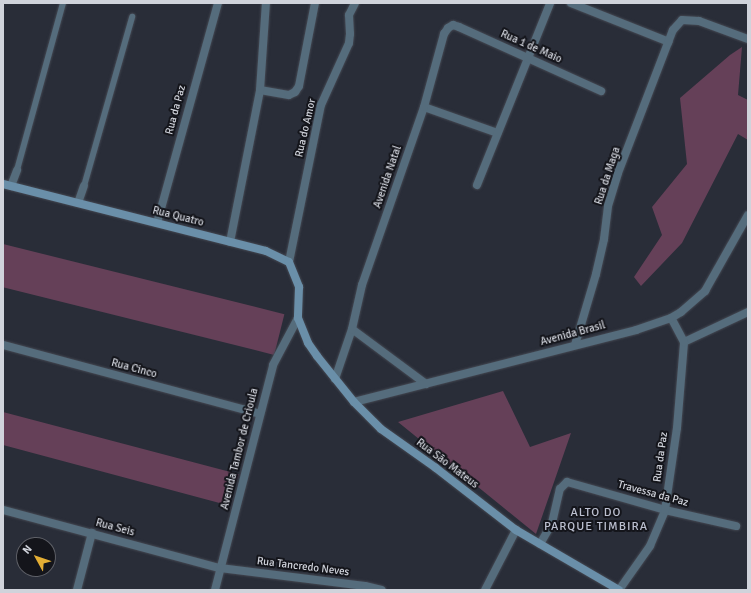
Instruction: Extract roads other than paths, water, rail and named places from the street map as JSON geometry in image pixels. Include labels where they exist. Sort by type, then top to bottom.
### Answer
[{"type":"main road","name":"Rua Quatro","points":[[7,185],[266,251],[289,262]]},
{"type":"main road","points":[[289,262],[299,287],[298,318]]},
{"type":"main road","name":"Rua São Mateus","points":[[298,318],[316,356],[354,402],[381,429],[436,468],[516,530],[619,590]]},
{"type":"street","name":"Rua da Paz","points":[[157,223],[218,3]]},
{"type":"street","points":[[230,242],[260,90],[266,3]]},
{"type":"street","points":[[260,90],[289,95],[295,92],[299,86],[315,3]]},
{"type":"street","name":"Rua do Amor","points":[[289,262],[321,106],[349,43],[350,34],[348,15],[355,3]]},
{"type":"street","points":[[477,185],[550,3]]},
{"type":"street","points":[[571,3],[669,42]]},
{"type":"street","name":"Rua da Maga","points":[[574,345],[596,274],[612,193],[673,30],[682,20],[699,21],[748,39]]},
{"type":"street","name":"Rua 1 de Maio","points":[[453,25],[600,91]]},
{"type":"street","name":"Avenida Natal","points":[[335,379],[352,329],[362,285],[424,107],[444,34],[448,28],[453,25]]},
{"type":"street","points":[[424,107],[498,133]]},
{"type":"street","points":[[7,185],[17,170]]},
{"type":"street","points":[[78,203],[84,186]]},
{"type":"street","name":"Avenida Brasil","points":[[354,402],[636,330],[671,318],[681,312],[705,291],[748,215]]},
{"type":"street","points":[[671,318],[684,342],[748,312]]},
{"type":"street","name":"Avenida Tambor de Crioula","points":[[215,590],[272,365],[298,318]]},
{"type":"street","points":[[352,329],[426,384]]},
{"type":"street","name":"Rua da Paz","points":[[619,590],[650,546],[664,510],[677,428],[684,342]]},
{"type":"street","name":"Rua Cinco","points":[[3,345],[260,414]]},
{"type":"street","name":"Travessa da Paz","points":[[540,544],[552,523],[560,489],[564,483],[569,482],[664,510],[736,526]]},
{"type":"street","name":"Rua Seis","points":[[3,510],[220,568]]},
{"type":"street","points":[[485,590],[516,530]]},
{"type":"street","points":[[77,590],[92,533]]},
{"type":"street","name":"Rua Tancredo Neves","points":[[220,568],[365,586],[382,590]]},
{"type":"lane","points":[[17,170],[63,3]]},
{"type":"lane","points":[[84,186],[132,17]]},
{"type":"district","name":"ALTO DO PARQUE TIMBIRA","points":[[596,520]]}]
